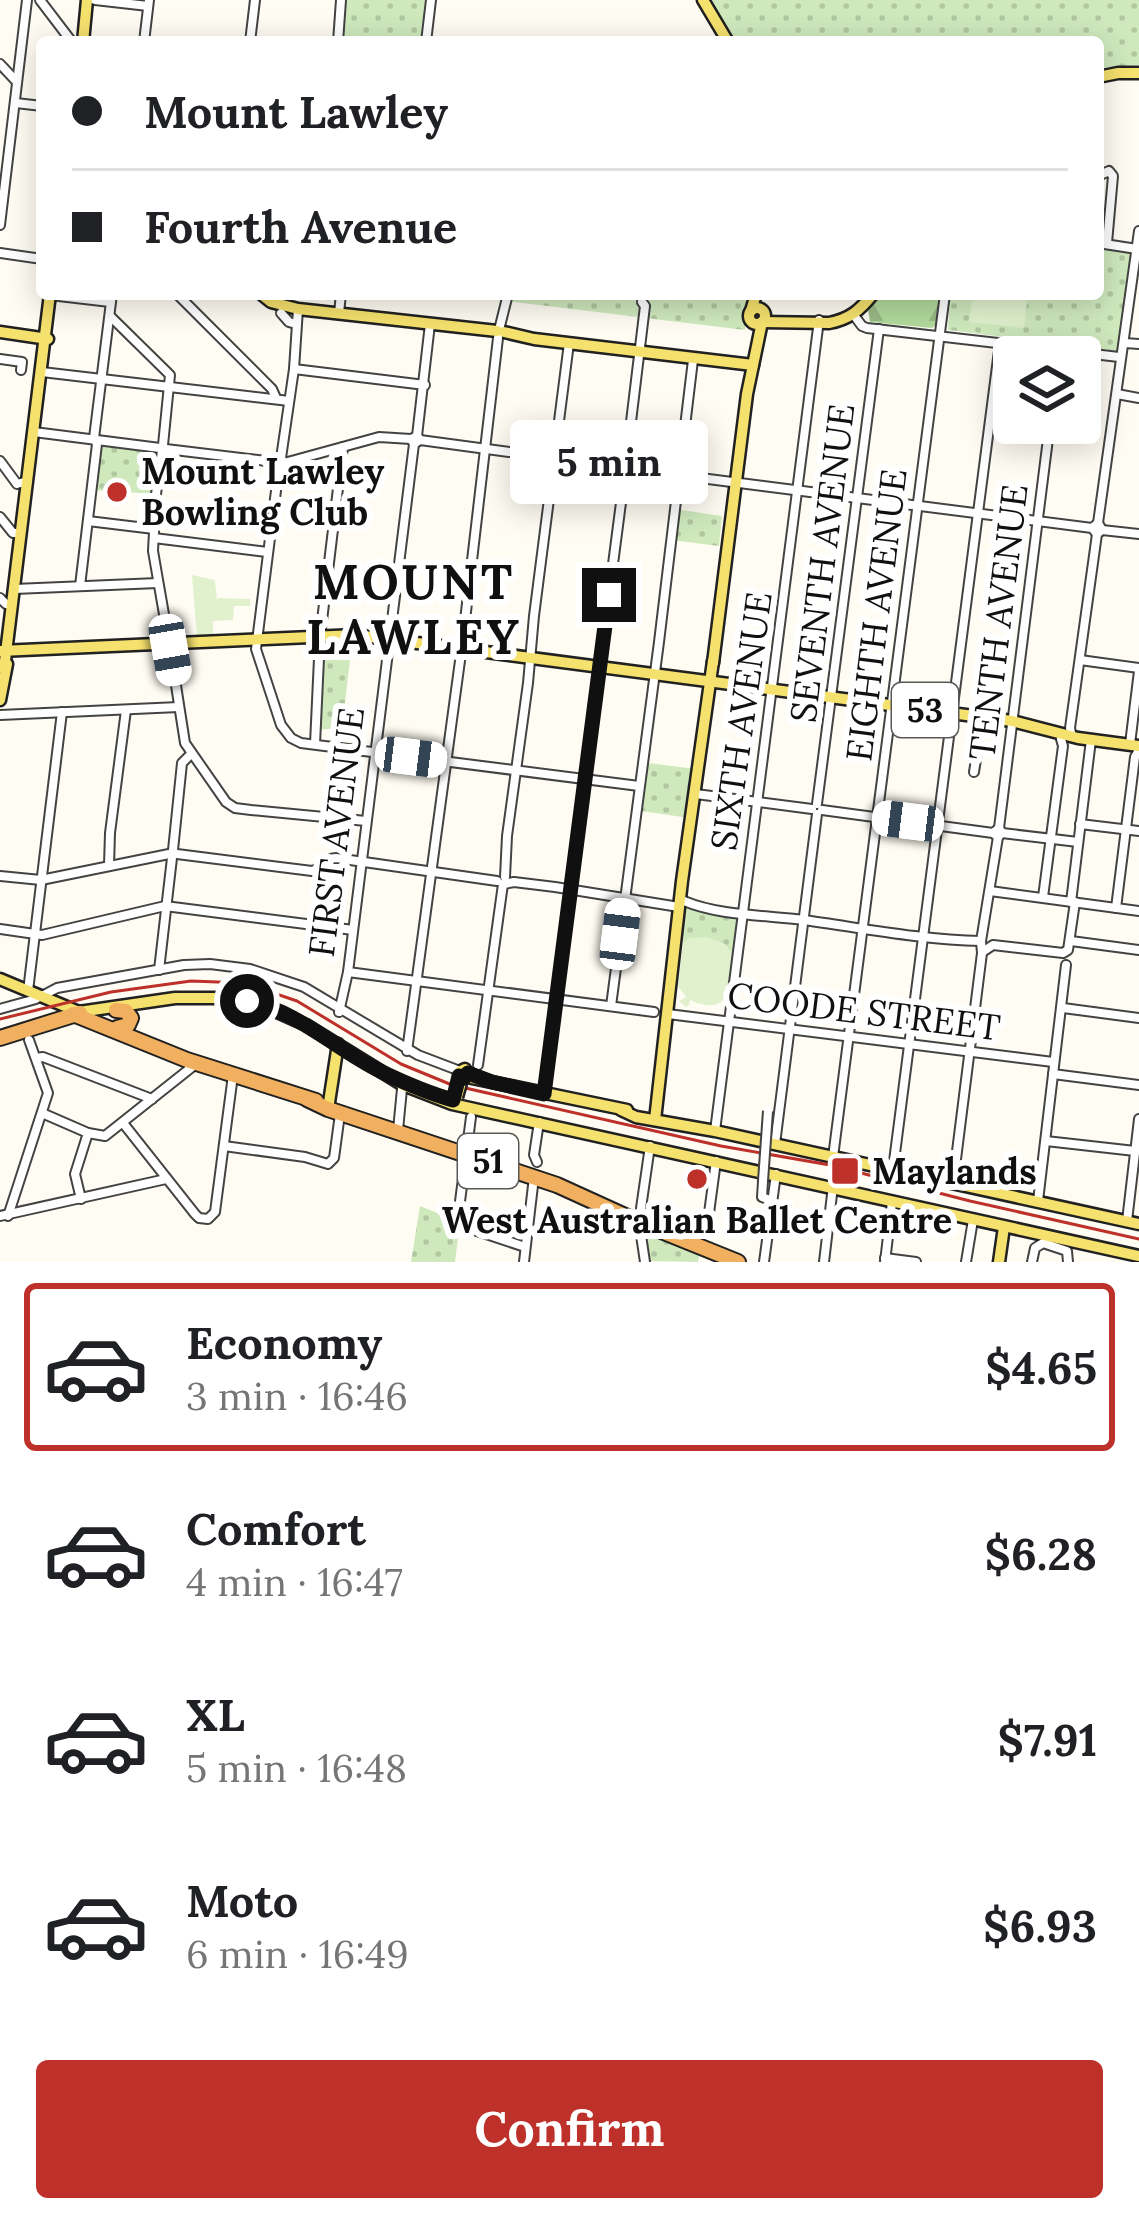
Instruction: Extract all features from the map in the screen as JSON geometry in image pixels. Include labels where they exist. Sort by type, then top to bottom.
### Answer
[{"type":"highway","points":[[0,1041],[39,1000],[79,1014]]},
{"type":"highway","points":[[116,1010],[127,1011],[131,1018],[128,1025],[118,1028]]},
{"type":"highway","points":[[0,1041],[79,1014]]},
{"type":"highway","name":"51","points":[[79,1014],[198,1062]]},
{"type":"highway","name":"51","points":[[79,1014],[198,1062],[341,1111],[466,1153],[536,1169],[738,1262]]},
{"type":"main road","points":[[79,36],[91,0]]},
{"type":"main road","points":[[699,0],[720,36]]},
{"type":"main road","points":[[1104,74],[1139,71]]},
{"type":"main road","points":[[0,700],[17,533],[51,300]]},
{"type":"main road","points":[[653,1118],[661,1013],[684,907],[759,300]]},
{"type":"main road","points":[[280,304],[750,367]]},
{"type":"main road","points":[[758,316],[819,321],[858,311]]},
{"type":"main road","points":[[0,334],[46,340]]},
{"type":"main road","name":"53","points":[[4,652],[255,644],[356,635],[1012,723],[1075,740],[1135,749]]},
{"type":"main road","points":[[0,982],[39,1000]]},
{"type":"main road","points":[[79,1014],[179,1000],[229,998],[257,1003],[338,1044],[405,1087],[771,1178],[1122,1257],[1139,1256]]},
{"type":"main road","points":[[79,1014],[179,1000]]},
{"type":"main road","points":[[338,1044],[341,1111]]},
{"type":"main road","points":[[454,1101],[464,1076],[1133,1222]]},
{"type":"main road","points":[[999,1262],[1004,1227]]},
{"type":"street","points":[[0,225],[27,0]]},
{"type":"street","points":[[40,0],[71,36]]},
{"type":"street","points":[[52,16],[55,0]]},
{"type":"street","points":[[91,0],[148,3],[145,36]]},
{"type":"street","points":[[251,36],[255,0]]},
{"type":"street","points":[[338,36],[341,0]]},
{"type":"street","points":[[427,36],[431,0]]},
{"type":"street","points":[[0,64],[4,78]]},
{"type":"street","points":[[4,78],[19,67]]},
{"type":"street","points":[[4,78],[17,82]]},
{"type":"street","points":[[16,103],[36,105]]},
{"type":"street","points":[[1104,173],[1113,176],[1104,236]]},
{"type":"street","points":[[1119,357],[1136,290],[1139,234]]},
{"type":"street","points":[[1104,243],[1137,249]]},
{"type":"street","points":[[0,254],[36,258]]},
{"type":"street","points":[[80,586],[111,300]]},
{"type":"street","points":[[183,300],[272,389],[276,400]]},
{"type":"street","points":[[339,314],[340,300]]},
{"type":"street","points":[[408,1050],[507,300]]},
{"type":"street","name":"EIGHTH AVENUE","points":[[833,1157],[944,300]]},
{"type":"street","points":[[544,1094],[601,670],[642,302]]},
{"type":"street","points":[[280,304],[289,322],[296,324]]},
{"type":"street","points":[[298,309],[294,369],[255,644],[284,729],[296,742],[639,786]]},
{"type":"street","points":[[858,311],[877,329],[993,343]]},
{"type":"street","points":[[109,316],[170,375],[154,533],[158,583],[184,738],[191,754],[235,808],[366,821]]},
{"type":"street","name":"SIXTH AVENUE","points":[[716,1131],[819,321]]},
{"type":"street","name":"FIRST AVENUE","points":[[340,1011],[430,324]]},
{"type":"street","name":"SEVENTH AVENUE","points":[[775,1144],[877,329]]},
{"type":"street","points":[[0,1009],[102,979],[159,970],[220,968],[296,987],[431,1065],[464,1076],[488,991],[569,343]]},
{"type":"street","points":[[1125,343],[1139,344]]},
{"type":"street","points":[[1101,356],[1119,357]]},
{"type":"street","points":[[981,957],[993,945],[1063,953],[1070,946],[1080,824],[1075,740],[1080,660],[1119,357]]},
{"type":"street","points":[[0,358],[22,362],[21,370]]},
{"type":"street","points":[[611,1006],[693,360]]},
{"type":"street","points":[[294,369],[425,385]]},
{"type":"street","points":[[42,372],[289,401]]},
{"type":"street","points":[[1117,394],[1139,398]]},
{"type":"street","points":[[893,1169],[993,398]]},
{"type":"street","points":[[34,432],[280,463],[379,437],[416,440],[1139,534]]},
{"type":"street","name":"TENTH AVENUE","points":[[953,1183],[1047,444]]},
{"type":"street","points":[[315,744],[320,639],[343,447]]},
{"type":"street","points":[[0,461],[17,484],[24,483]]},
{"type":"street","points":[[0,517],[17,533]]},
{"type":"street","points":[[88,521],[268,552]]},
{"type":"street","points":[[14,589],[158,583]]},
{"type":"street","points":[[0,598],[12,605]]},
{"type":"street","points":[[1080,660],[1139,670],[1135,749],[1116,908]]},
{"type":"street","points":[[0,715],[179,707]]},
{"type":"street","points":[[109,865],[126,710]]},
{"type":"street","points":[[39,1000],[35,934],[62,712]]},
{"type":"street","points":[[1043,897],[1075,740]]},
{"type":"street","points":[[974,772],[976,753]]},
{"type":"street","points":[[159,970],[182,763],[191,754]]},
{"type":"street","points":[[696,794],[1078,842]]},
{"type":"street","points":[[1080,824],[1139,831]]},
{"type":"street","points":[[0,876],[41,880],[173,854],[312,871],[332,858],[684,907],[981,939]]},
{"type":"street","points":[[990,891],[1139,911]]},
{"type":"street","points":[[0,929],[42,934],[165,906],[353,930]]},
{"type":"street","points":[[1070,946],[1139,950]]},
{"type":"street","points":[[1038,1202],[1066,965]]},
{"type":"street","name":"COODE STREET","points":[[348,972],[1053,1062]]},
{"type":"street","points":[[1063,1008],[1139,1018]]},
{"type":"street","points":[[4,1216],[48,1089],[28,1040]]},
{"type":"street","points":[[36,1058],[154,1099]]},
{"type":"street","points":[[42,1113],[105,1136],[198,1062]]},
{"type":"street","points":[[123,1124],[204,1220],[215,1212],[233,1074]]},
{"type":"street","points":[[1053,1074],[1139,1085]]},
{"type":"street","points":[[398,1130],[405,1087]]},
{"type":"street","points":[[764,1262],[772,1202],[762,1197],[771,1178],[768,1111],[772,1102],[780,1101]]},
{"type":"street","points":[[224,1146],[305,1156],[328,1164],[334,1158],[341,1111]]},
{"type":"street","points":[[471,1117],[460,1220],[473,1230],[525,1246]]},
{"type":"street","points":[[1133,1222],[1139,1120]]},
{"type":"street","points":[[524,1262],[539,1122]]},
{"type":"street","points":[[81,1199],[75,1174],[88,1133]]},
{"type":"street","points":[[1046,1141],[1135,1151]]},
{"type":"street","points":[[644,1259],[634,1215],[650,1147]]},
{"type":"street","points":[[707,1228],[716,1162]]},
{"type":"street","points":[[4,1216],[166,1179]]},
{"type":"street","points":[[825,1262],[834,1189]]},
{"type":"street","points":[[892,1202],[885,1260],[916,1262]]},
{"type":"street","points":[[965,1262],[973,1220]]},
{"type":"street","points":[[1032,1262],[1035,1248],[1042,1244],[1067,1250],[1068,1262]]},
{"type":"green space","points":[[344,0],[426,0],[421,36],[342,36]]},
{"type":"green space","points":[[709,0],[1139,0],[1139,65],[1104,68],[1104,36],[730,36]]},
{"type":"green space","points":[[1104,248],[1128,250],[1132,255],[1117,351],[1101,349],[1101,336],[996,336],[948,330],[950,300],[1104,300]]},
{"type":"green space","points":[[497,300],[753,300],[745,311],[745,330]]},
{"type":"green space","points":[[876,300],[940,300],[937,324],[932,328],[870,322],[868,309]]},
{"type":"green space","points":[[972,300],[1027,300],[1024,328],[969,322]]},
{"type":"green space","points":[[96,438],[162,448],[156,494],[92,490]]},
{"type":"green space","points":[[675,509],[722,516],[719,546],[671,540]]},
{"type":"green space","points":[[192,575],[215,580],[217,601],[250,599],[250,606],[234,606],[233,620],[213,621],[213,636],[197,638]]},
{"type":"green space","points":[[352,643],[342,728],[315,730],[321,645]]},
{"type":"green space","points":[[648,763],[696,769],[689,818],[641,811]]},
{"type":"green space","points":[[687,908],[737,916],[734,956],[691,938],[683,943]]},
{"type":"green space","points":[[707,937],[725,944],[734,956],[729,988],[721,1002],[703,1005],[690,1000],[686,1007],[679,1001],[686,997],[678,986],[683,943]]},
{"type":"green space","points":[[420,1206],[460,1222],[455,1262],[411,1262]]},
{"type":"green space","points":[[645,1229],[700,1251],[698,1262],[645,1261]]},
{"type":"railway","points":[[0,1019],[111,992],[191,981],[244,983],[297,1001],[401,1064],[452,1085],[721,1146],[830,1165],[1139,1239]]},
{"type":"place","name":"Mount Lawley Bowling Club","points":[[117,492]]},
{"type":"place","name":"Maylands","points":[[845,1171]]},
{"type":"place","name":"West Australian Ballet Centre","points":[[697,1179]]},
{"type":"district","name":"MOUNT LAWLEY","points":[[414,610]]},
{"type":"route","points":[[247,1001],[276,1010],[382,1072],[435,1095],[453,1100],[459,1076],[468,1073],[544,1094],[609,595]]}]
